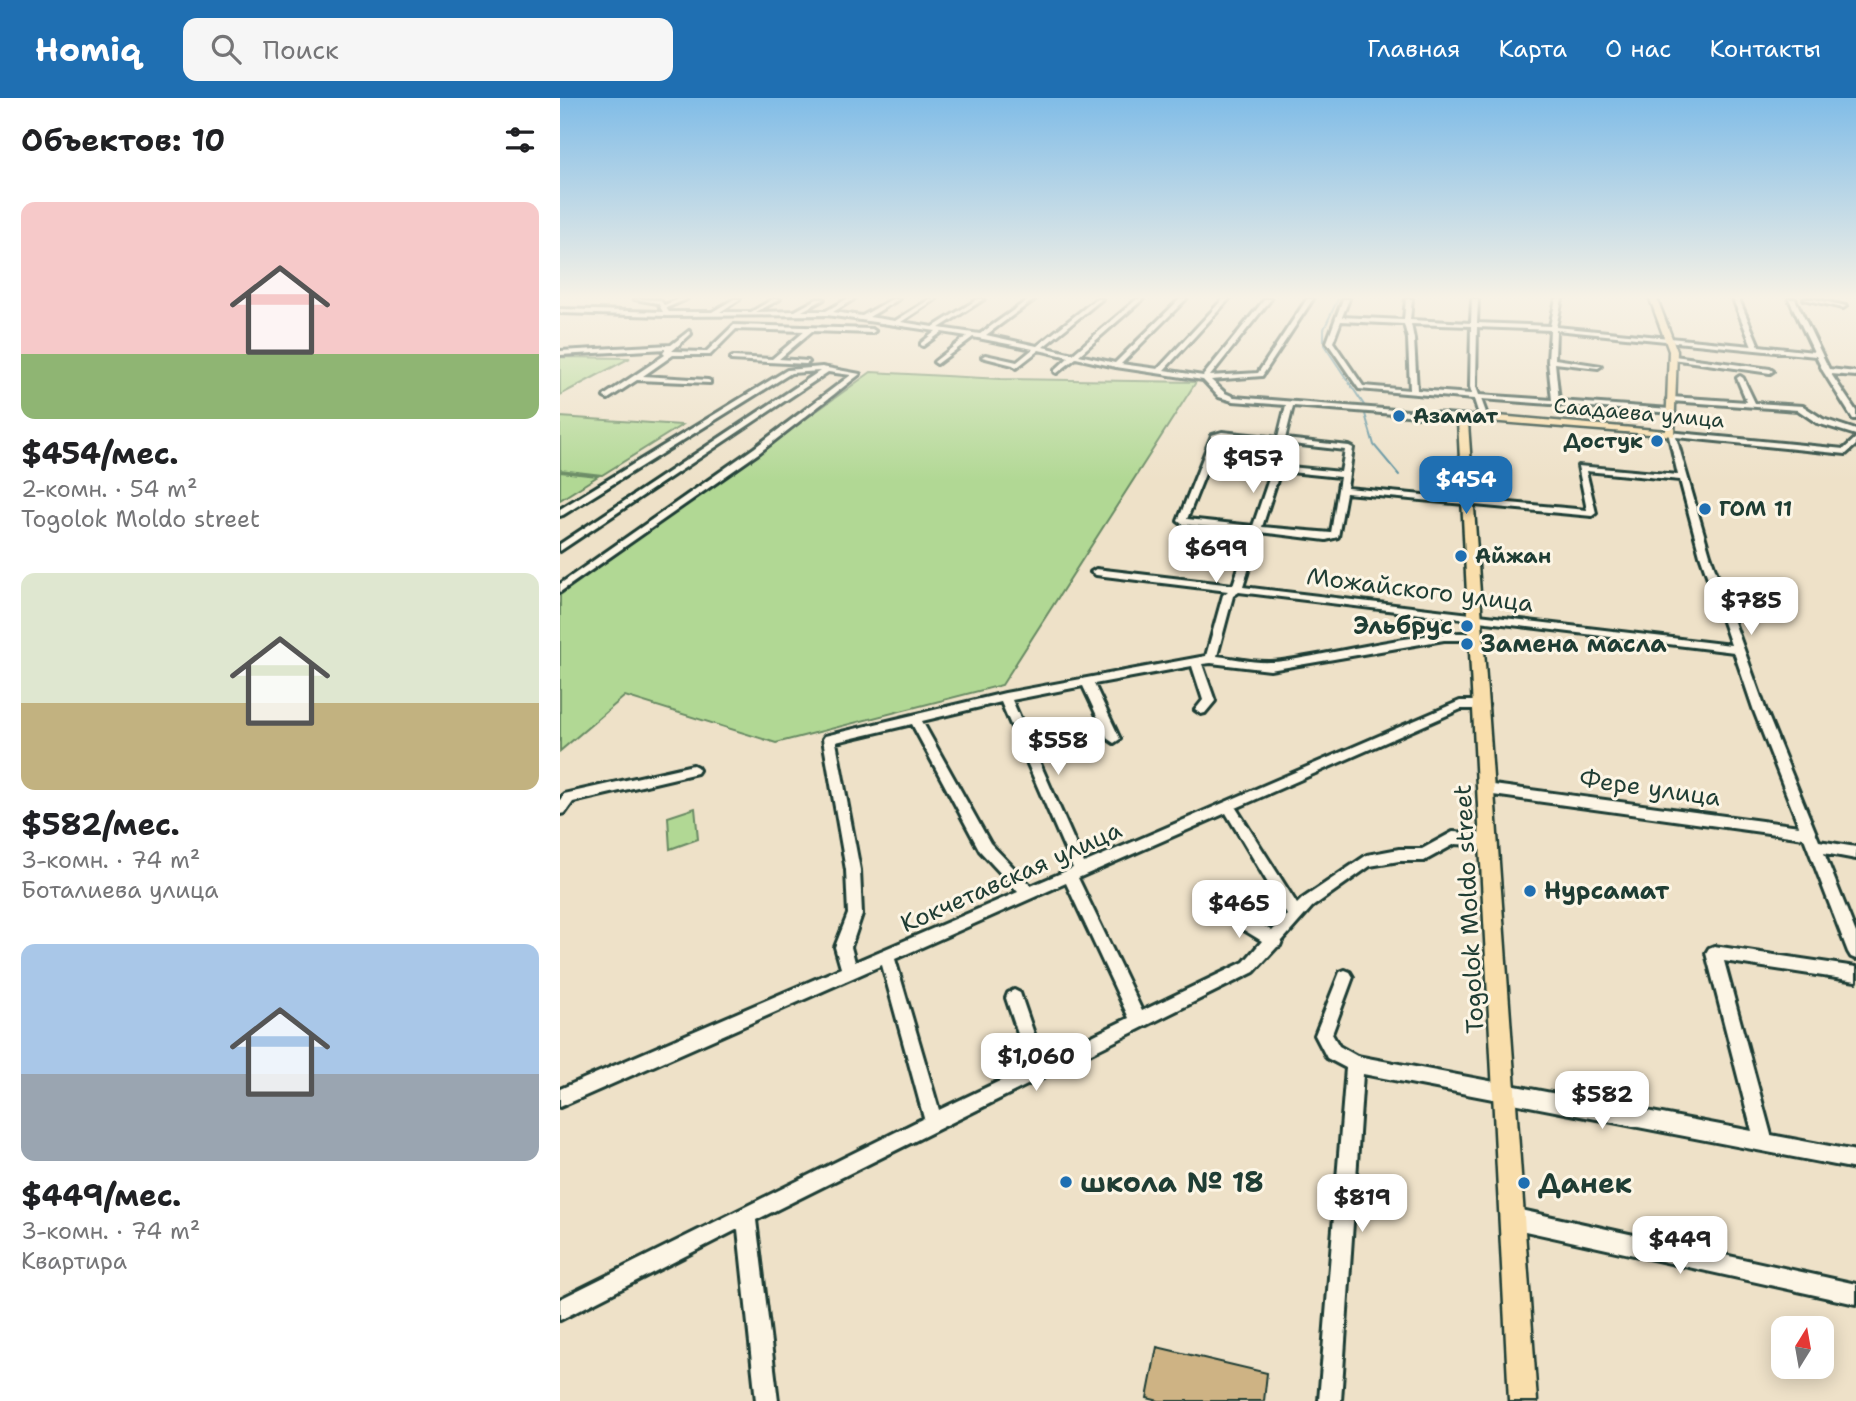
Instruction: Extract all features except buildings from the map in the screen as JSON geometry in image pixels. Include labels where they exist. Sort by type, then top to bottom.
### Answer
[{"type":"main road","points":[[1671,434],[1674,360]]},
{"type":"main road","name":"Саадаева улица","points":[[1477,418],[1671,434]]},
{"type":"main road","name":"Togolok Moldo street","points":[[1477,418],[1463,421],[1523,1401]]},
{"type":"street","points":[[608,397],[659,360]]},
{"type":"street","points":[[749,360],[844,363]]},
{"type":"street","points":[[996,360],[1017,365],[1023,360]]},
{"type":"street","points":[[1057,371],[1070,360]]},
{"type":"street","name":"Саадаева улица","points":[[1092,360],[1205,378],[1227,397],[1477,418]]},
{"type":"street","points":[[1116,365],[1121,360]]},
{"type":"street","points":[[1159,372],[1170,360]]},
{"type":"street","points":[[1205,378],[1220,360]]},
{"type":"street","points":[[1205,378],[1260,375],[1270,360]]},
{"type":"street","points":[[1343,360],[1361,387],[1670,411]]},
{"type":"street","points":[[1412,360],[1414,391]]},
{"type":"street","points":[[1474,360],[1473,387],[1478,397],[1477,418]]},
{"type":"street","points":[[1687,360],[1770,371]]},
{"type":"street","points":[[1821,360],[1845,405],[1856,417]]},
{"type":"street","points":[[1556,402],[1550,361],[1598,366]]},
{"type":"street","points":[[560,513],[771,380],[793,369],[857,374],[757,450],[560,589]]},
{"type":"street","points":[[560,548],[825,371]]},
{"type":"street","points":[[1826,371],[1856,374]]},
{"type":"street","points":[[1740,377],[1752,405]]},
{"type":"street","points":[[635,378],[708,383]]},
{"type":"street","points":[[1671,399],[1800,408],[1820,421],[1856,433]]},
{"type":"street","points":[[1281,440],[1290,404]]},
{"type":"street","points":[[1845,405],[1856,405]]},
{"type":"street","points":[[1219,434],[1348,447],[1350,449],[1346,475],[1332,536],[1181,520],[1205,461],[1219,434]]},
{"type":"street","points":[[1671,434],[1701,543],[1738,649],[1810,840],[1856,952]]},
{"type":"street","name":"Саадаева улица","points":[[1671,434],[1846,452],[1856,440]]},
{"type":"street","points":[[1205,461],[1346,475]]},
{"type":"street","points":[[1211,659],[1228,595],[1237,589],[1277,468]]},
{"type":"street","points":[[1343,490],[1592,513],[1581,468],[1684,478]]},
{"type":"street","name":"Можайского улица","points":[[1096,572],[1738,649]]},
{"type":"street","points":[[850,972],[843,947],[855,914],[853,870],[829,739],[1004,697],[1211,659],[1270,666],[1444,637],[1477,637]]},
{"type":"street","points":[[1196,662],[1209,701],[1201,710]]},
{"type":"street","points":[[1087,682],[1114,739]]},
{"type":"street","points":[[1004,697],[1138,1020]]},
{"type":"street","name":"Кокчетавская улица","points":[[560,1098],[1460,705],[1482,705]]},
{"type":"street","points":[[915,719],[985,847],[1029,894]]},
{"type":"street","points":[[560,809],[569,798],[693,770]]},
{"type":"street","name":"Фере улица","points":[[1486,789],[1810,840],[1856,853]]},
{"type":"street","points":[[1228,806],[1296,916]]},
{"type":"street","points":[[560,1310],[746,1215],[1249,967],[1307,903],[1367,861],[1424,855],[1453,838],[1488,840]]},
{"type":"street","points":[[1221,908],[1275,941]]},
{"type":"street","points":[[1764,1142],[1714,953],[1856,974]]},
{"type":"street","points":[[887,957],[934,1122]]},
{"type":"street","points":[[1345,978],[1323,1035],[1333,1052],[1354,1063],[1856,1160]]},
{"type":"street","points":[[1014,998],[1038,1070]]},
{"type":"street","points":[[1330,1401],[1354,1063]]},
{"type":"street","points":[[746,1215],[767,1401]]},
{"type":"street","points":[[1512,1218],[1856,1294]]},
{"type":"green space","points":[[560,360],[627,360],[560,395]]},
{"type":"green space","points":[[871,372],[1001,379],[1196,382],[1002,685],[776,743],[625,696],[560,751],[560,595]]},
{"type":"green space","points":[[560,417],[682,425],[602,475],[560,470]]},
{"type":"green space","points":[[560,472],[598,476],[560,500]]},
{"type":"green space","points":[[695,808],[698,839],[670,849],[668,817]]},
{"type":"waterway","points":[[1334,360],[1364,405]]},
{"type":"waterway","points":[[1365,414],[1374,445],[1399,475]]},
{"type":"place","name":"Азамат","points":[[1399,416]]},
{"type":"place","name":"Достук","points":[[1657,441]]},
{"type":"place","name":"ГОМ 11","points":[[1705,509]]},
{"type":"place","name":"Айжан","points":[[1461,556]]},
{"type":"place","name":"Эльбрус","points":[[1467,626]]},
{"type":"place","name":"Замена масла","points":[[1467,644]]},
{"type":"place","name":"Нурсамат","points":[[1530,891]]},
{"type":"place","name":"школа № 18","points":[[1066,1182]]},
{"type":"place","name":"Данек","points":[[1524,1183]]}]
